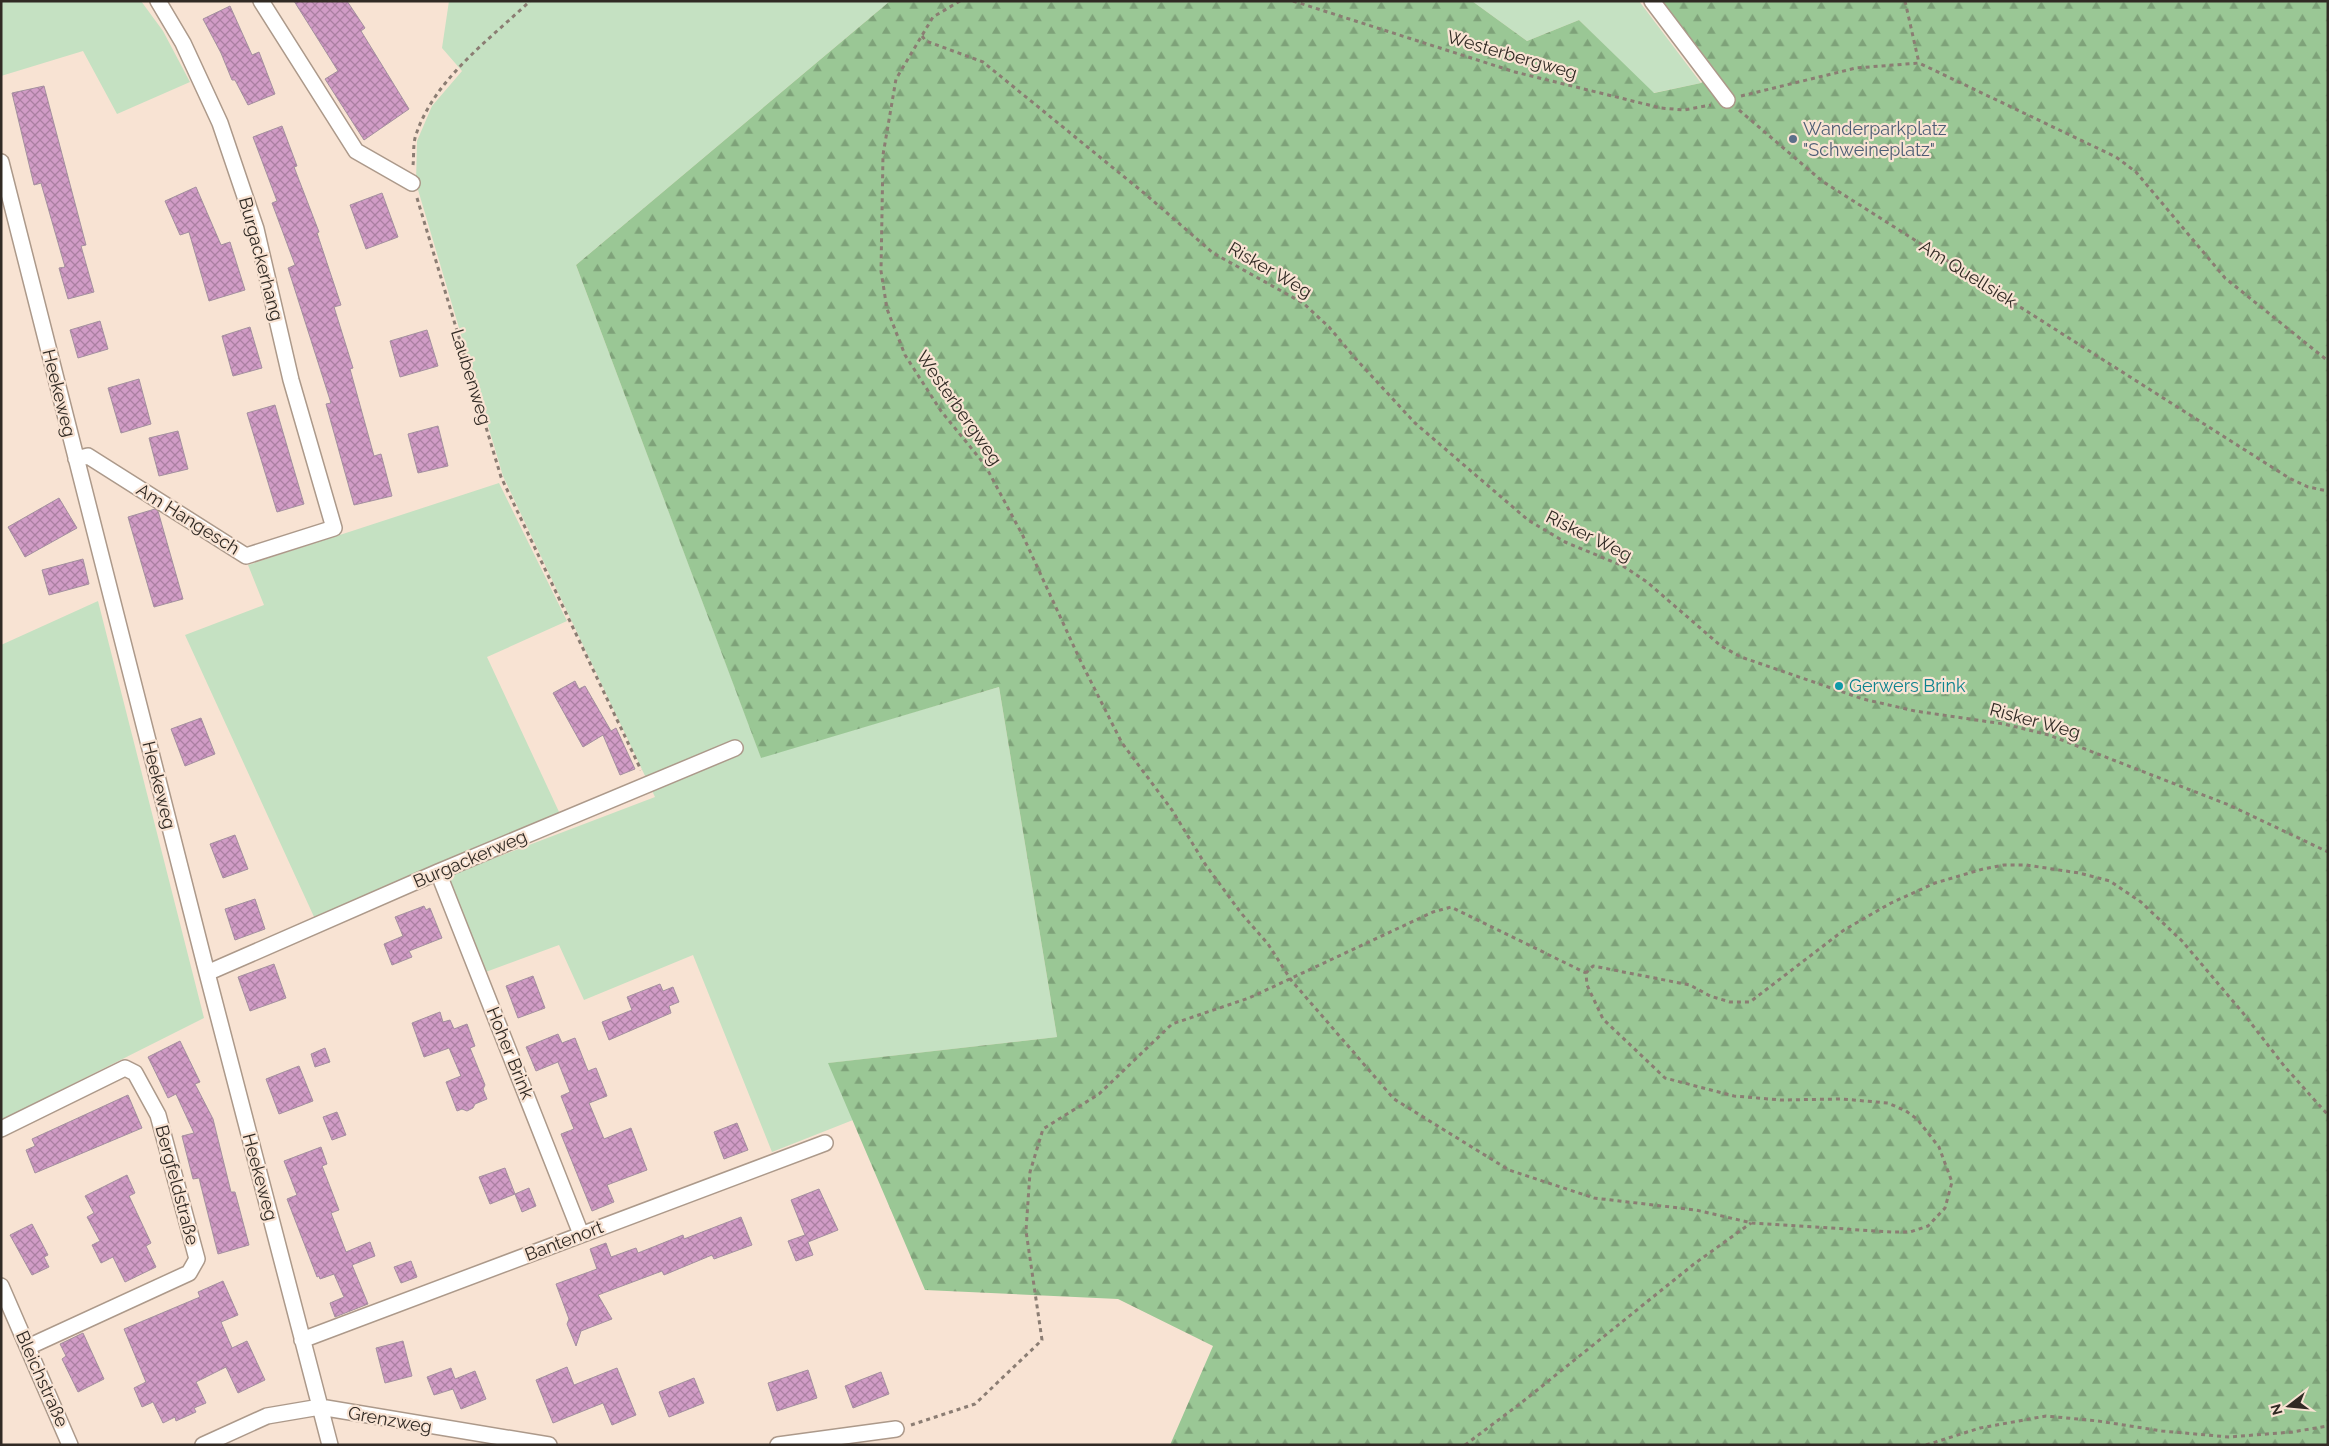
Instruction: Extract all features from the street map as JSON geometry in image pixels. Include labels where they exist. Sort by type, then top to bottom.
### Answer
[{"type":"street","name":"Burgackerhang","points":[[158,1],[183,43],[220,122],[256,229],[291,380],[334,528]]},
{"type":"street","points":[[261,1],[356,152],[412,183]]},
{"type":"street","points":[[1652,1],[1727,100]]},
{"type":"street","name":"Heekeweg","points":[[1,162],[207,973],[330,1445]]},
{"type":"street","name":"Am Hangesch","points":[[76,459],[88,456],[246,556],[334,528]]},
{"type":"street","name":"Burgackerweg","points":[[207,973],[438,872],[735,748]]},
{"type":"street","name":"Hoher Brink","points":[[438,872],[581,1234]]},
{"type":"street","name":"Bergfeldstraße","points":[[1,1129],[124,1068],[135,1073],[158,1115],[197,1258],[189,1273],[28,1347]]},
{"type":"street","name":"Bantenort","points":[[302,1340],[825,1144]]},
{"type":"street","name":"Bleichstraße","points":[[1,1286],[70,1445]]},
{"type":"street","name":"Grenzweg","points":[[202,1445],[267,1416],[320,1408],[492,1441],[549,1445]]},
{"type":"street","points":[[778,1445],[896,1429]]},
{"type":"path","points":[[412,183],[415,140],[430,104],[461,66],[530,1]]},
{"type":"path","name":"Westerbergweg","points":[[960,1],[933,17],[896,80],[883,155],[881,271],[887,309],[904,355],[941,411],[985,465],[1023,536],[1081,662],[1122,743],[1172,810],[1205,864],[1241,914],[1268,944],[1291,980],[1394,1099],[1509,1170],[1594,1198],[1696,1210],[1752,1223],[1910,1232],[1928,1226],[1945,1208],[1952,1182],[1939,1147],[1917,1119],[1906,1111],[1888,1103],[1842,1099],[1781,1100],[1734,1096],[1665,1078],[1603,1019],[1587,985],[1586,973]]},
{"type":"path","name":"Westerbergweg","points":[[1293,1],[1516,72],[1661,108],[1684,110],[1856,68],[1919,62]]},
{"type":"path","points":[[1906,1],[1919,62],[2116,156],[2136,172],[2225,278],[2328,361]]},
{"type":"path","name":"Risker Weg","points":[[922,36],[926,41],[983,62],[1144,193],[1212,253],[1303,302],[1330,327],[1355,358],[1415,423],[1528,520],[1565,542],[1623,566],[1647,582],[1721,646],[1741,657],[1864,698],[1915,711],[2004,724],[2049,735],[2229,805],[2328,852]]},
{"type":"path","name":"Am Quellsiek","points":[[1727,100],[1822,182],[2288,478],[2308,487],[2328,491]]},
{"type":"path","name":"Laubenweg","points":[[412,183],[501,477],[648,784]]},
{"type":"path","points":[[896,1429],[975,1404],[1042,1340],[1026,1231],[1030,1172],[1043,1129],[1099,1094],[1172,1024],[1249,998],[1433,912],[1451,907],[1586,973],[1593,966],[1690,985],[1710,996],[1730,1002],[1750,1002],[1844,930],[1891,903],[1935,883],[1966,873],[2004,865],[2026,865],[2079,873],[2110,881],[2141,902],[2182,941],[2244,1013],[2285,1067],[2328,1115]]},
{"type":"path","points":[[1465,1445],[1521,1403],[1694,1264],[1752,1223]]},
{"type":"path","points":[[1926,1445],[1980,1428],[2046,1416],[2098,1421],[2162,1431],[2229,1437],[2292,1432],[2328,1426]]},
{"type":"green space","points":[[1,1],[141,1],[163,31],[190,82],[117,114],[83,51],[1,76]]},
{"type":"green space","points":[[449,1],[890,1],[576,265],[761,757],[999,687],[1057,1037],[829,1063],[853,1120],[772,1152],[693,955],[584,1000],[559,945],[483,973],[445,877],[655,797],[503,476],[416,183],[417,141],[432,106],[462,71],[442,48]]},
{"type":"green space","points":[[890,1],[1472,1],[1527,41],[1579,20],[1654,93],[1701,83],[1716,71],[1662,1],[2328,1],[2328,1445],[1170,1445],[1213,1346],[1118,1299],[925,1290],[828,1063],[1057,1037],[999,687],[761,758],[576,265]]},
{"type":"green space","points":[[1472,1],[1639,1],[1701,83],[1653,93],[1579,20],[1527,41]]},
{"type":"green space","points":[[499,483],[567,621],[487,657],[560,814],[315,919],[185,635],[264,605],[248,565]]},
{"type":"green space","points":[[98,601],[204,1018],[1,1120],[1,645]]},
{"type":"building","points":[[294,1],[347,1],[365,28],[361,31],[409,109],[364,140],[325,79],[338,71]]},
{"type":"building","points":[[230,6],[252,55],[259,52],[275,94],[248,105],[235,80],[232,80],[221,53],[203,19]]},
{"type":"building","points":[[44,86],[86,245],[81,246],[94,292],[68,299],[59,268],[65,267],[41,183],[34,185],[12,93]]},
{"type":"building","points":[[282,126],[297,166],[294,167],[319,232],[317,233],[341,305],[334,307],[353,368],[350,369],[374,456],[381,454],[392,496],[354,505],[326,404],[331,403],[288,268],[295,265],[272,203],[277,201],[253,137]]},
{"type":"building","points":[[196,187],[221,245],[230,242],[245,290],[209,301],[189,232],[180,235],[165,201]]},
{"type":"building","points":[[382,193],[398,237],[366,249],[350,205]]},
{"type":"building","points":[[100,321],[108,349],[78,358],[70,330]]},
{"type":"building","points":[[250,327],[262,368],[233,376],[222,336]]},
{"type":"building","points":[[427,330],[438,366],[400,377],[390,341]]},
{"type":"building","points":[[139,379],[151,424],[121,433],[108,388]]},
{"type":"building","points":[[275,405],[304,504],[277,512],[247,413]]},
{"type":"building","points":[[438,426],[448,466],[418,473],[408,434]]},
{"type":"building","points":[[178,431],[188,469],[159,476],[149,438]]},
{"type":"building","points":[[59,498],[77,528],[25,557],[8,527]]},
{"type":"building","points":[[155,509],[158,511],[183,599],[154,607],[128,517]]},
{"type":"building","points":[[83,559],[89,584],[49,595],[42,570]]},
{"type":"building","points":[[575,681],[579,689],[585,686],[611,731],[616,728],[635,769],[620,775],[603,735],[583,747],[553,693]]},
{"type":"building","points":[[201,718],[215,754],[185,766],[171,729]]},
{"type":"building","points":[[235,835],[248,869],[223,878],[210,844]]},
{"type":"building","points":[[255,899],[265,929],[235,940],[225,909]]},
{"type":"building","points":[[424,906],[426,910],[430,908],[442,938],[409,951],[412,957],[392,965],[384,944],[403,936],[395,917]]},
{"type":"building","points":[[274,964],[286,998],[250,1011],[238,977]]},
{"type":"building","points":[[533,976],[545,1008],[518,1018],[506,986]]},
{"type":"building","points":[[660,984],[663,991],[673,987],[679,1002],[669,1006],[671,1013],[609,1040],[602,1022],[632,1010],[627,997]]},
{"type":"building","points":[[440,1012],[443,1022],[450,1020],[454,1029],[467,1024],[475,1046],[470,1048],[485,1085],[483,1089],[487,1099],[475,1104],[473,1108],[467,1111],[462,1109],[457,1111],[446,1082],[461,1076],[449,1048],[424,1057],[412,1023]]},
{"type":"building","points":[[558,1034],[562,1043],[575,1038],[588,1071],[596,1068],[607,1096],[589,1103],[604,1139],[631,1128],[647,1170],[607,1185],[614,1202],[592,1211],[561,1134],[574,1129],[561,1096],[570,1092],[558,1062],[536,1071],[526,1047]]},
{"type":"building","points":[[180,1041],[200,1082],[195,1084],[213,1119],[231,1192],[235,1192],[249,1245],[218,1254],[199,1178],[193,1179],[182,1136],[194,1133],[176,1094],[168,1098],[148,1057]]},
{"type":"building","points":[[325,1048],[330,1062],[315,1067],[311,1054]]},
{"type":"building","points":[[299,1066],[313,1101],[279,1114],[266,1079]]},
{"type":"building","points":[[128,1095],[142,1128],[35,1173],[26,1150],[35,1146],[32,1139]]},
{"type":"building","points":[[337,1112],[346,1135],[332,1140],[323,1117]]},
{"type":"building","points":[[737,1123],[748,1150],[724,1159],[714,1132]]},
{"type":"building","points":[[321,1147],[327,1164],[322,1166],[339,1210],[331,1213],[346,1252],[370,1242],[375,1256],[352,1265],[368,1304],[335,1317],[330,1303],[344,1297],[334,1274],[320,1279],[319,1276],[317,1277],[287,1199],[297,1195],[284,1161]]},
{"type":"building","points":[[505,1168],[515,1194],[490,1204],[479,1177]]},
{"type":"building","points":[[127,1175],[135,1193],[129,1196],[151,1243],[146,1246],[156,1267],[125,1282],[113,1257],[101,1263],[92,1245],[100,1241],[87,1217],[94,1213],[85,1196]]},
{"type":"building","points":[[529,1188],[536,1206],[522,1212],[515,1194]]},
{"type":"building","points":[[819,1189],[838,1230],[808,1242],[813,1255],[796,1261],[788,1241],[805,1235],[791,1200]]},
{"type":"building","points":[[741,1217],[752,1245],[714,1259],[712,1255],[664,1275],[662,1271],[598,1295],[612,1319],[581,1331],[576,1346],[567,1324],[569,1319],[556,1284],[597,1269],[590,1249],[606,1243],[611,1257],[636,1248],[638,1253],[683,1235],[684,1239]]},
{"type":"building","points":[[32,1224],[48,1255],[44,1257],[49,1267],[32,1275],[10,1235]]},
{"type":"building","points":[[411,1261],[417,1277],[401,1283],[394,1267]]},
{"type":"building","points":[[223,1281],[238,1315],[221,1322],[232,1348],[247,1341],[265,1380],[238,1393],[226,1367],[196,1382],[206,1403],[194,1408],[196,1412],[176,1421],[175,1417],[163,1423],[153,1402],[142,1407],[134,1388],[146,1382],[124,1329],[200,1297],[198,1292]]},
{"type":"building","points":[[83,1333],[104,1379],[78,1392],[62,1359],[66,1356],[60,1344]]},
{"type":"building","points":[[403,1341],[412,1376],[385,1383],[376,1348]]},
{"type":"building","points":[[567,1367],[574,1385],[617,1368],[636,1415],[612,1425],[603,1403],[553,1423],[536,1380]]},
{"type":"building","points":[[451,1368],[455,1379],[475,1371],[486,1399],[461,1409],[453,1389],[434,1395],[427,1377]]},
{"type":"building","points":[[808,1370],[817,1398],[777,1411],[768,1383]]},
{"type":"building","points":[[881,1372],[889,1394],[853,1408],[845,1386]]},
{"type":"building","points":[[694,1378],[704,1403],[669,1417],[659,1392]]},
{"type":"place","name":"Wanderparkplatz \"Schweineplatz\"","points":[[1793,139]]},
{"type":"place","name":"Gerwers Brink","points":[[1839,686]]}]
